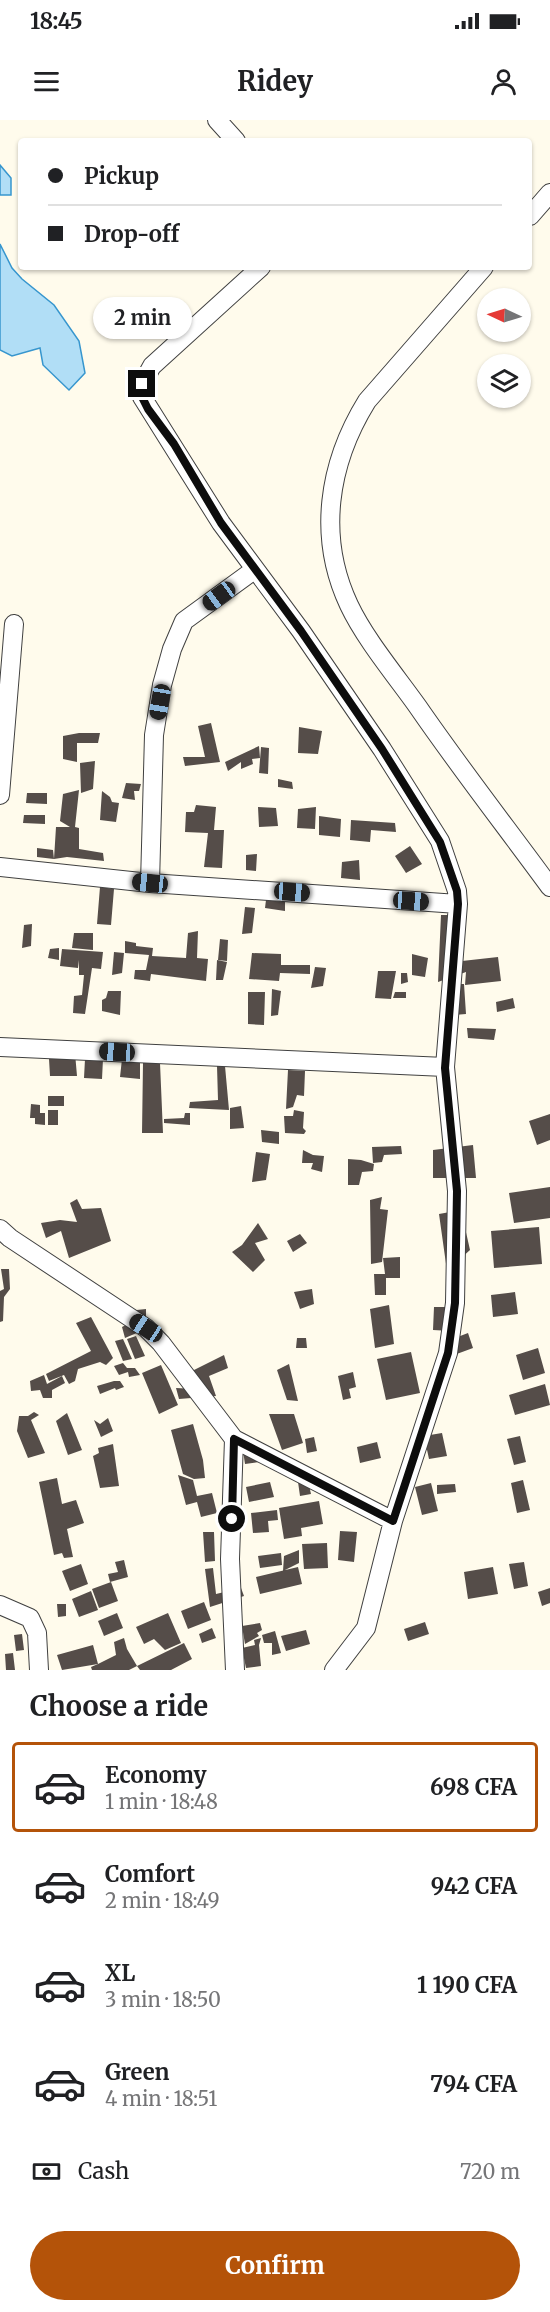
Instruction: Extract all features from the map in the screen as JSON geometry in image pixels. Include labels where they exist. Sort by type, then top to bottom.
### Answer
[{"type":"street","points":[[217,120],[233,138]]},
{"type":"street","points":[[532,214],[550,193]]},
{"type":"street","points":[[258,270],[152,366],[142,384],[142,397],[156,421],[174,444],[221,523],[301,631],[382,749],[440,842],[457,891],[458,904],[445,1068],[457,1191],[455,1303],[448,1353],[393,1521],[366,1628],[334,1670]]},
{"type":"street","points":[[481,270],[367,401],[356,419],[335,472],[331,535],[340,582],[356,618],[440,739],[550,887]]},
{"type":"street","points":[[150,883],[154,735],[162,685],[172,649],[184,621],[254,570]]},
{"type":"street","points":[[0,795],[14,624]]},
{"type":"street","points":[[0,867],[150,883],[458,904]]},
{"type":"street","points":[[0,1047],[445,1068]]},
{"type":"street","points":[[0,1228],[10,1238],[146,1328],[161,1343],[234,1439],[393,1521]]},
{"type":"street","points":[[234,1439],[230,1559],[236,1670]]},
{"type":"street","points":[[0,1605],[30,1618],[37,1633],[39,1670]]},
{"type":"water","points":[[0,165],[11,178],[11,195],[0,195]]},
{"type":"water","points":[[0,244],[12,268],[54,305],[79,341],[85,373],[69,390],[43,365],[40,348],[12,356],[0,350]]},
{"type":"building","points":[[211,723],[220,762],[185,766],[183,757],[205,757],[198,726]]},
{"type":"building","points":[[299,727],[322,731],[318,754],[298,753]]},
{"type":"building","points":[[100,733],[98,743],[77,743],[77,762],[63,759],[63,736]]},
{"type":"building","points":[[259,746],[260,758],[252,759],[253,764],[241,769],[241,762],[228,771],[225,762]]},
{"type":"building","points":[[261,747],[269,748],[268,774],[259,773]]},
{"type":"building","points":[[95,761],[93,789],[81,793],[80,763]]},
{"type":"building","points":[[278,779],[292,782],[293,789],[278,787]]},
{"type":"building","points":[[126,783],[141,784],[139,791],[134,791],[135,800],[122,798]]},
{"type":"building","points":[[79,790],[75,827],[79,828],[79,849],[103,853],[104,861],[67,857],[54,859],[56,827],[70,827],[60,821],[63,794]]},
{"type":"building","points":[[102,791],[110,797],[112,802],[119,803],[116,822],[100,820]]},
{"type":"building","points":[[27,793],[47,793],[47,804],[26,803]]},
{"type":"building","points":[[196,805],[216,807],[214,830],[224,830],[222,868],[204,867],[208,833],[185,832],[186,812],[194,812]]},
{"type":"building","points":[[258,807],[276,808],[278,826],[259,827]]},
{"type":"building","points":[[316,807],[315,829],[297,828],[298,809]]},
{"type":"building","points":[[24,815],[45,815],[45,824],[23,823]]},
{"type":"building","points":[[319,816],[341,819],[340,837],[319,835]]},
{"type":"building","points":[[351,820],[395,823],[396,832],[371,830],[370,842],[350,840]]},
{"type":"building","points":[[410,846],[422,864],[406,873],[395,856]]},
{"type":"building","points":[[37,848],[53,850],[54,859],[37,857]]},
{"type":"building","points":[[257,854],[256,871],[246,870],[246,855]]},
{"type":"building","points":[[359,860],[360,880],[341,878],[342,862]]},
{"type":"building","points":[[100,887],[114,889],[111,925],[97,924]]},
{"type":"building","points":[[266,900],[285,902],[285,911],[265,908]]},
{"type":"building","points":[[245,907],[255,908],[252,933],[242,934]]},
{"type":"building","points":[[441,915],[460,915],[462,961],[498,957],[501,981],[465,985],[466,972],[438,982]]},
{"type":"building","points":[[32,924],[31,946],[22,948],[24,925]]},
{"type":"building","points":[[198,931],[197,958],[208,959],[206,981],[151,974],[150,981],[134,979],[135,970],[146,970],[149,955],[125,953],[125,941],[136,943],[136,946],[153,948],[152,956],[186,958],[188,933]]},
{"type":"building","points":[[74,933],[93,933],[93,950],[72,948]]},
{"type":"building","points":[[220,939],[228,940],[227,961],[218,960]]},
{"type":"building","points":[[59,948],[59,960],[48,958],[50,949]]},
{"type":"building","points":[[62,949],[103,952],[101,969],[92,968],[85,1014],[73,1013],[74,996],[82,995],[84,975],[79,975],[79,960],[78,968],[60,966]]},
{"type":"building","points":[[114,952],[124,953],[122,973],[112,975]]},
{"type":"building","points":[[252,953],[281,954],[281,965],[310,965],[310,974],[280,973],[279,981],[249,979]]},
{"type":"building","points":[[412,954],[428,958],[425,977],[412,975]]},
{"type":"building","points":[[217,960],[227,962],[223,980],[216,980]]},
{"type":"building","points":[[315,967],[326,968],[323,986],[311,988]]},
{"type":"building","points":[[378,971],[396,971],[391,999],[375,998]]},
{"type":"building","points":[[401,973],[407,973],[408,982],[401,984]]},
{"type":"building","points":[[453,984],[464,984],[466,1014],[442,1016]]},
{"type":"building","points":[[272,989],[281,991],[278,1015],[271,1016]]},
{"type":"building","points":[[108,991],[121,991],[120,1015],[102,1011],[102,1000],[106,998]]},
{"type":"building","points":[[248,992],[265,992],[264,1025],[248,1024]]},
{"type":"building","points":[[395,992],[406,992],[406,998],[393,998]]},
{"type":"building","points":[[513,998],[515,1008],[497,1012],[496,1002]]},
{"type":"building","points":[[467,1028],[496,1029],[494,1040],[468,1038]]},
{"type":"building","points":[[75,1053],[77,1076],[50,1076],[49,1059],[58,1059]]},
{"type":"building","points":[[85,1059],[103,1059],[102,1079],[84,1078]]},
{"type":"building","points":[[122,1059],[140,1063],[140,1079],[120,1077]]},
{"type":"building","points":[[143,1063],[160,1063],[163,1133],[142,1133]]},
{"type":"building","points":[[217,1066],[225,1066],[229,1110],[189,1108],[190,1102],[218,1100]]},
{"type":"building","points":[[288,1070],[305,1071],[304,1096],[297,1095],[293,1107],[286,1109]]},
{"type":"building","points":[[48,1096],[64,1096],[64,1106],[48,1106]]},
{"type":"building","points":[[31,1104],[40,1105],[40,1113],[45,1113],[45,1125],[35,1124],[35,1118],[30,1118]]},
{"type":"building","points":[[241,1106],[244,1128],[230,1129],[230,1108]]},
{"type":"building","points":[[48,1110],[58,1110],[58,1125],[48,1125]]},
{"type":"building","points":[[294,1110],[304,1112],[303,1128],[306,1131],[304,1134],[285,1133],[284,1116],[293,1116]]},
{"type":"building","points":[[185,1113],[190,1113],[190,1125],[164,1123],[164,1119],[184,1118]]},
{"type":"building","points":[[550,1114],[550,1140],[537,1145],[529,1121]]},
{"type":"building","points":[[261,1130],[279,1132],[279,1144],[262,1142]]},
{"type":"building","points":[[473,1145],[476,1178],[433,1178],[433,1150]]},
{"type":"building","points":[[401,1146],[402,1154],[384,1155],[382,1162],[373,1163],[372,1147]]},
{"type":"building","points":[[303,1150],[313,1155],[324,1156],[322,1172],[311,1169],[313,1163],[302,1163]]},
{"type":"building","points":[[256,1152],[270,1154],[266,1180],[252,1182]]},
{"type":"building","points":[[348,1159],[374,1164],[373,1171],[362,1172],[359,1185],[348,1185]]},
{"type":"building","points":[[550,1187],[550,1218],[514,1223],[509,1193]]},
{"type":"building","points":[[382,1197],[380,1209],[388,1210],[382,1262],[371,1264],[370,1200]]},
{"type":"building","points":[[77,1199],[82,1209],[101,1208],[111,1241],[69,1258],[61,1231],[46,1238],[41,1223],[60,1220],[77,1222],[70,1203]]},
{"type":"building","points":[[461,1210],[470,1250],[447,1271],[439,1214]]},
{"type":"building","points":[[258,1223],[268,1239],[255,1243],[265,1260],[253,1272],[232,1252],[242,1245]]},
{"type":"building","points":[[539,1227],[542,1264],[494,1268],[491,1231]]},
{"type":"building","points":[[300,1234],[307,1243],[293,1252],[287,1241]]},
{"type":"building","points":[[400,1257],[400,1278],[386,1278],[386,1295],[375,1295],[374,1274],[385,1274],[383,1258]]},
{"type":"building","points":[[1,1269],[9,1269],[10,1289],[4,1297],[3,1321],[0,1322],[0,1291],[4,1289]]},
{"type":"building","points":[[312,1289],[314,1304],[300,1309],[294,1292]]},
{"type":"building","points":[[515,1292],[518,1314],[493,1317],[491,1295]]},
{"type":"building","points":[[389,1305],[394,1344],[375,1348],[370,1309]]},
{"type":"building","points":[[434,1307],[452,1307],[451,1331],[433,1330]]},
{"type":"building","points":[[146,1309],[146,1329],[125,1338],[122,1327],[137,1319],[137,1310]]},
{"type":"building","points":[[91,1317],[113,1358],[106,1365],[100,1362],[78,1369],[75,1381],[69,1384],[64,1375],[49,1381],[46,1374],[91,1351],[76,1323]]},
{"type":"building","points":[[468,1333],[473,1348],[454,1355],[455,1338]]},
{"type":"building","points":[[136,1336],[145,1356],[135,1359],[127,1339]]},
{"type":"building","points":[[297,1338],[306,1338],[307,1348],[296,1348]]},
{"type":"building","points":[[123,1339],[132,1359],[123,1361],[115,1341]]},
{"type":"building","points":[[538,1348],[545,1373],[523,1380],[516,1355]]},
{"type":"building","points":[[411,1352],[420,1393],[386,1400],[377,1359]]},
{"type":"building","points":[[224,1355],[228,1368],[209,1376],[216,1396],[179,1399],[176,1388],[196,1389],[190,1372]]},
{"type":"building","points":[[123,1363],[127,1368],[135,1368],[140,1375],[129,1377],[128,1372],[119,1375],[114,1366]]},
{"type":"building","points":[[289,1364],[298,1401],[287,1400],[277,1370]]},
{"type":"building","points":[[161,1365],[178,1405],[159,1414],[142,1373]]},
{"type":"building","points":[[353,1372],[356,1387],[349,1389],[351,1398],[343,1400],[338,1376]]},
{"type":"building","points":[[44,1375],[47,1384],[62,1376],[65,1383],[52,1390],[52,1398],[43,1398],[40,1390],[31,1391],[30,1381]]},
{"type":"building","points":[[120,1381],[124,1387],[100,1394],[97,1386]]},
{"type":"building","points":[[545,1384],[550,1405],[515,1415],[509,1395]]},
{"type":"building","points":[[34,1412],[39,1415],[31,1420],[45,1453],[28,1458],[17,1431],[19,1416],[28,1416]]},
{"type":"building","points":[[67,1413],[82,1450],[68,1455],[56,1421]]},
{"type":"building","points":[[269,1414],[294,1414],[303,1443],[282,1450]]},
{"type":"building","points":[[108,1418],[113,1431],[101,1437],[94,1420],[100,1424]]},
{"type":"building","points":[[193,1424],[203,1460],[205,1478],[194,1479],[183,1474],[171,1430]]},
{"type":"building","points":[[442,1433],[447,1456],[429,1459],[424,1436]]},
{"type":"building","points":[[520,1436],[526,1462],[514,1465],[507,1439]]},
{"type":"building","points":[[314,1437],[317,1451],[307,1453],[305,1439]]},
{"type":"building","points":[[377,1442],[381,1458],[360,1463],[357,1447]]},
{"type":"building","points":[[113,1444],[119,1486],[100,1488],[93,1456],[99,1453],[98,1448]]},
{"type":"building","points":[[243,1451],[266,1461],[245,1464]]},
{"type":"building","points":[[178,1475],[193,1480],[197,1496],[212,1493],[217,1513],[201,1517],[197,1502],[186,1505]]},
{"type":"building","points":[[57,1478],[62,1504],[76,1500],[84,1523],[67,1529],[73,1557],[64,1558],[62,1553],[54,1555],[39,1482]]},
{"type":"building","points":[[523,1480],[530,1510],[517,1513],[511,1483]]},
{"type":"building","points":[[308,1481],[311,1494],[300,1496],[298,1482]]},
{"type":"building","points":[[270,1482],[274,1497],[249,1502],[246,1487]]},
{"type":"building","points":[[431,1483],[438,1511],[422,1515],[415,1487]]},
{"type":"building","points":[[455,1484],[456,1492],[437,1494],[437,1485]]},
{"type":"building","points":[[319,1501],[323,1524],[301,1528],[302,1536],[284,1539],[279,1508]]},
{"type":"building","points":[[277,1510],[278,1520],[268,1521],[269,1532],[253,1533],[251,1513]]},
{"type":"building","points":[[340,1531],[357,1532],[354,1562],[338,1560]]},
{"type":"building","points":[[203,1532],[214,1532],[215,1561],[205,1562]]},
{"type":"building","points":[[327,1543],[328,1568],[304,1569],[302,1544]]},
{"type":"building","points":[[299,1550],[299,1563],[283,1571],[284,1556]]},
{"type":"building","points":[[281,1553],[282,1565],[260,1568],[258,1556]]},
{"type":"building","points":[[124,1560],[128,1577],[110,1582],[108,1574],[118,1572],[115,1562]]},
{"type":"building","points":[[524,1562],[528,1586],[514,1589],[509,1564]]},
{"type":"building","points":[[81,1564],[88,1584],[70,1591],[62,1571]]},
{"type":"building","points":[[298,1567],[302,1584],[260,1594],[256,1577]]},
{"type":"building","points":[[493,1567],[498,1594],[468,1599],[464,1572]]},
{"type":"building","points":[[213,1568],[216,1594],[241,1588],[244,1596],[210,1607],[205,1569]]},
{"type":"building","points":[[111,1582],[118,1601],[99,1608],[92,1589]]},
{"type":"building","points":[[550,1588],[550,1603],[542,1606],[538,1592]]},
{"type":"building","points":[[91,1591],[98,1610],[79,1617],[72,1599]]},
{"type":"building","points":[[204,1602],[211,1620],[188,1629],[181,1611]]},
{"type":"building","points":[[57,1604],[66,1604],[66,1616],[58,1617]]},
{"type":"building","points":[[117,1613],[123,1628],[104,1636],[98,1621]]},
{"type":"building","points":[[168,1613],[181,1643],[165,1650],[154,1639],[144,1644],[136,1627]]},
{"type":"building","points":[[425,1622],[429,1634],[408,1641],[404,1629]]},
{"type":"building","points":[[260,1623],[262,1630],[257,1633],[259,1636],[245,1644],[242,1626]]},
{"type":"building","points":[[212,1628],[216,1638],[202,1643],[199,1634]]},
{"type":"building","points":[[306,1630],[310,1644],[286,1651],[281,1636]]},
{"type":"building","points":[[275,1631],[281,1653],[272,1655],[272,1643],[264,1643],[262,1635]]},
{"type":"building","points":[[22,1634],[24,1650],[16,1651],[14,1635]]},
{"type":"building","points":[[124,1638],[127,1649],[137,1666],[129,1670],[92,1670],[91,1667],[116,1655],[114,1642]]},
{"type":"building","points":[[261,1638],[259,1645],[261,1666],[246,1668],[242,1648],[255,1645],[254,1640]]},
{"type":"building","points":[[184,1643],[192,1659],[171,1670],[140,1670],[137,1666]]},
{"type":"building","points":[[93,1645],[98,1664],[62,1670],[57,1655]]},
{"type":"building","points":[[13,1653],[15,1670],[6,1670],[5,1654]]},
{"type":"route","points":[[142,384],[142,397],[148,409],[174,444],[221,523],[301,631],[382,749],[440,842],[457,891],[458,904],[445,1068],[457,1191],[455,1303],[448,1353],[393,1521],[234,1439],[232,1519]]}]
